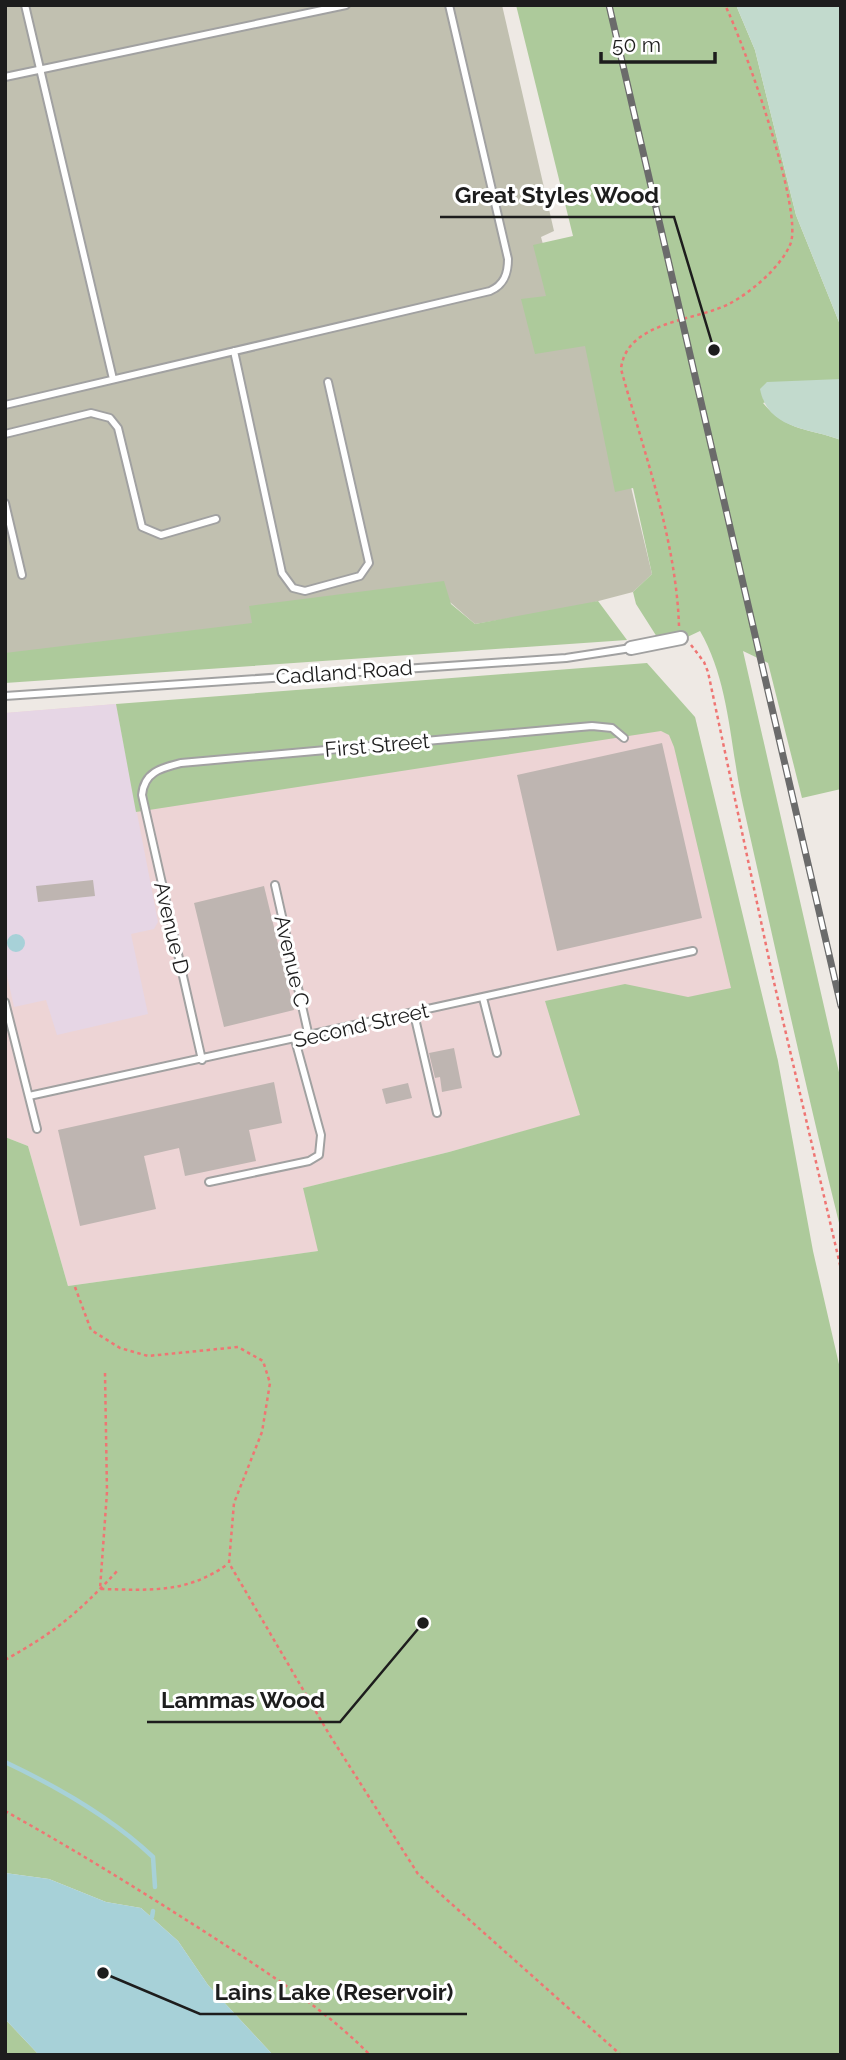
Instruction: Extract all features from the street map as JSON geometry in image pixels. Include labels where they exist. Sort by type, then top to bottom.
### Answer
[{"type":"street","name":"Cadland Road","points":[[631,648],[681,638]]},
{"type":"lane","points":[[25,5],[113,379]]},
{"type":"lane","points":[[5,77],[346,5]]},
{"type":"lane","points":[[5,405],[490,291],[505,279],[508,259],[449,5]]},
{"type":"lane","points":[[234,351],[282,573],[293,588],[305,591],[355,579],[364,572],[369,563],[328,382]]},
{"type":"lane","points":[[5,434],[91,413],[104,415],[118,428],[142,527],[161,535],[216,519]]},
{"type":"lane","points":[[5,503],[22,575]]},
{"type":"lane","name":"Cadland Road","points":[[5,696],[566,658],[631,648]]},
{"type":"lane","name":"First Street","points":[[142,795],[152,773],[181,763],[592,726],[612,728],[624,738]]},
{"type":"lane","name":"Avenue D","points":[[142,795],[202,1060]]},
{"type":"lane","name":"Avenue C","points":[[275,885],[309,1037]]},
{"type":"lane","name":"Second Street","points":[[29,1096],[693,951]]},
{"type":"lane","points":[[483,998],[497,1052]]},
{"type":"lane","points":[[5,1002],[37,1129]]},
{"type":"lane","points":[[414,1014],[437,1113]]},
{"type":"lane","name":"Avenue C","points":[[209,1182],[309,1161],[319,1155],[322,1149],[321,1135],[295,1040]]},
{"type":"path","points":[[725,5],[761,98],[783,179],[793,235],[791,244],[776,265],[743,295],[728,304],[656,328],[633,343],[622,360],[621,369],[676,579],[681,638],[698,652],[708,672],[773,978],[841,1269]]},
{"type":"path","points":[[75,1287],[91,1330],[120,1348],[148,1356],[238,1347],[263,1361],[270,1383],[264,1420],[234,1503],[229,1563],[330,1734],[418,1874],[621,2055]]},
{"type":"path","points":[[100,1589],[107,1492],[105,1373]]},
{"type":"path","points":[[100,1589],[161,1590],[206,1580],[229,1563]]},
{"type":"path","points":[[5,1660],[53,1633],[77,1614],[120,1569]]},
{"type":"path","points":[[5,1811],[99,1863],[275,1978],[352,2036],[370,2055]]},
{"type":"shaded area","points":[[5,5],[502,5],[554,231],[541,237],[565,325],[591,321],[652,574],[633,592],[568,609],[475,624],[435,589],[5,671]]},
{"type":"shaded area","points":[[116,704],[127,768],[695,717],[750,965],[778,1061],[449,1152],[304,1188],[319,1251],[68,1286],[28,1146],[5,1137],[5,713]]},
{"type":"shaded area","points":[[116,704],[158,922],[154,929],[131,934],[148,1014],[57,1035],[46,1000],[14,1007],[5,966],[5,713]]},
{"type":"green space","points":[[516,5],[736,5],[755,50],[796,215],[841,327],[841,379],[763,403],[790,424],[841,440],[841,789],[802,798],[768,663],[743,651],[841,1081],[841,1231],[743,805],[718,672],[700,631],[664,648],[636,604],[633,592],[652,574],[633,488],[615,492],[585,346],[535,354],[521,299],[546,296],[533,245],[573,236]]},
{"type":"green space","points":[[736,5],[841,5],[841,327],[796,215],[755,50]]},
{"type":"green space","points":[[841,379],[841,440],[781,420],[764,402],[760,389],[767,382]]},
{"type":"green space","points":[[444,581],[451,604],[475,624],[598,601],[627,640],[5,683],[5,653],[252,623],[249,606]]},
{"type":"green space","points":[[647,663],[695,717],[778,1061],[813,1251],[841,1373],[841,2055],[273,2055],[208,1985],[178,1941],[141,1908],[106,1902],[49,1879],[5,1873],[5,1137],[28,1146],[68,1286],[318,1251],[303,1188],[449,1152],[580,1115],[545,1001],[625,984],[688,997],[731,988],[674,747],[669,735],[661,731],[136,812],[116,704]]},
{"type":"green space","points":[[5,2019],[39,2055],[5,2055]]},
{"type":"water","points":[[16,934],[22,937],[25,943],[22,949],[16,952],[10,949],[7,943],[10,937]]},
{"type":"water","points":[[5,1873],[49,1879],[106,1902],[141,1908],[178,1941],[208,1985],[273,2055],[39,2055],[5,2019]]},
{"type":"building","points":[[662,743],[702,918],[557,951],[517,775]]},
{"type":"building","points":[[93,880],[95,896],[38,902],[36,886]]},
{"type":"building","points":[[264,886],[294,1010],[224,1027],[194,903]]},
{"type":"building","points":[[454,1048],[462,1088],[442,1092],[440,1077],[435,1078],[429,1053]]},
{"type":"building","points":[[274,1082],[282,1123],[249,1130],[256,1161],[185,1176],[179,1148],[144,1156],[156,1209],[80,1226],[58,1130]]},
{"type":"building","points":[[408,1083],[412,1098],[386,1104],[382,1089]]},
{"type":"waterway","points":[[5,1762],[83,1804],[137,1842],[153,1857],[155,1887]]},
{"type":"waterway","points":[[152,1917],[153,1911]]},
{"type":"railway","points":[[609,5],[841,1006]]},
{"type":"place","name":"Great Styles Wood","points":[[714,350]]},
{"type":"place","name":"Lammas Wood","points":[[423,1623]]},
{"type":"place","name":"Lains Lake (Reservoir)","points":[[103,1973]]}]
